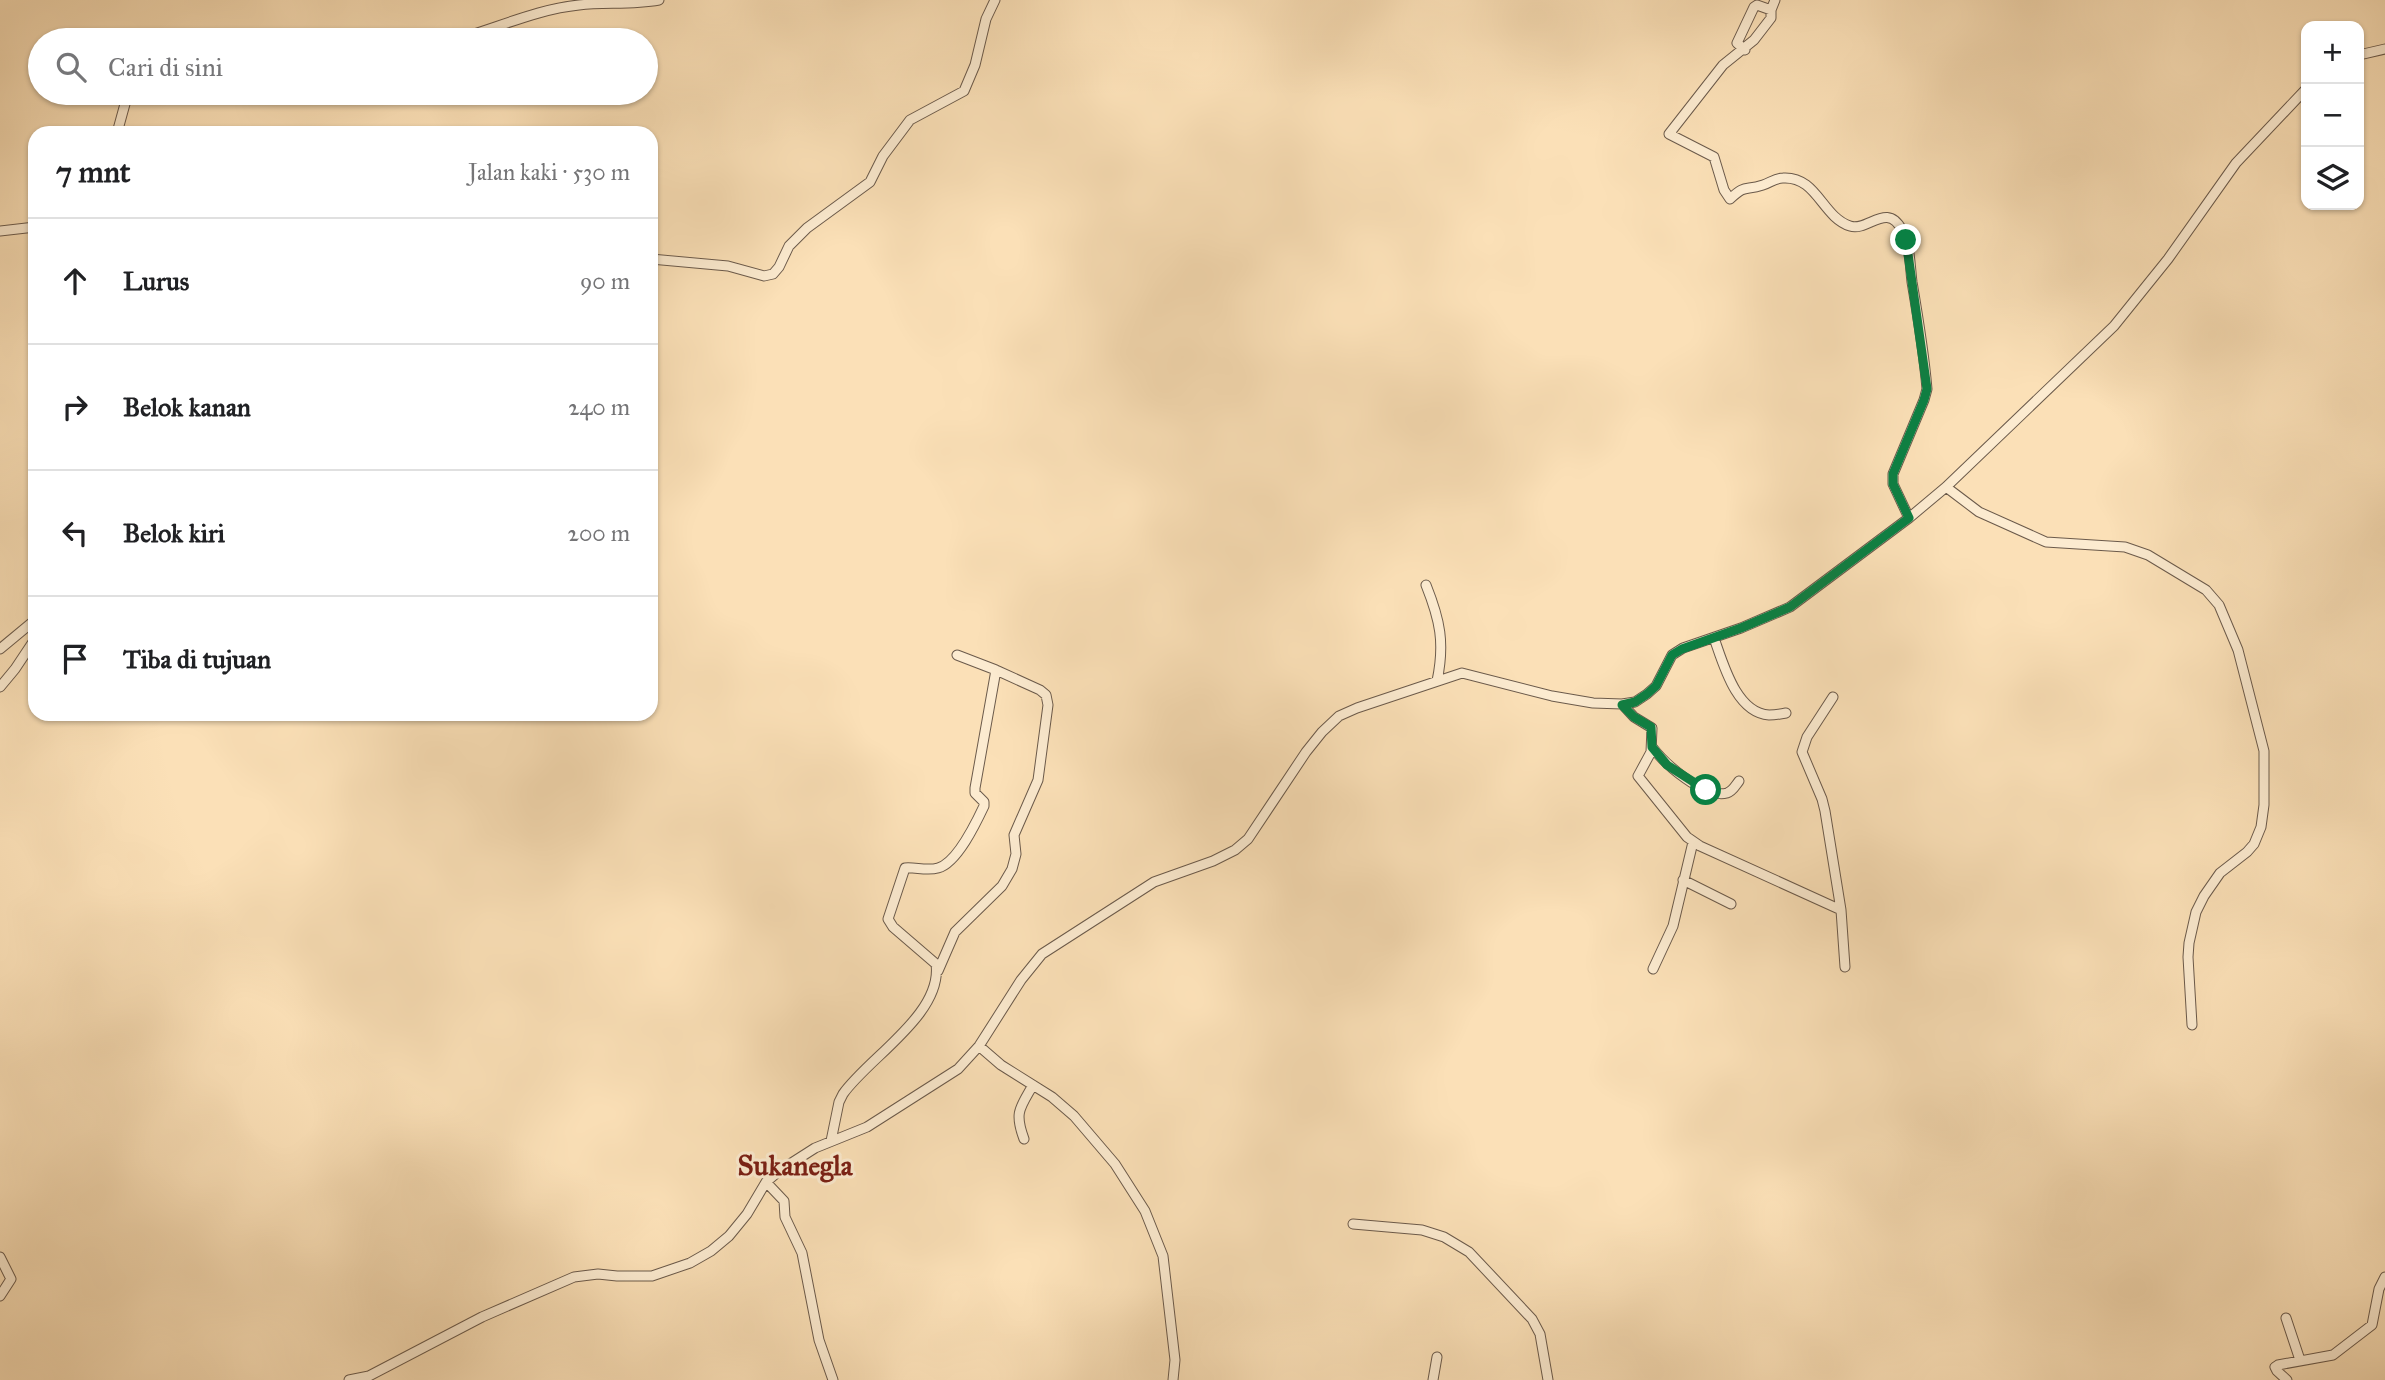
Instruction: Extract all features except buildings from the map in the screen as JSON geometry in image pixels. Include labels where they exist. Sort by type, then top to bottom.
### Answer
[{"type":"street","points":[[494,28],[578,5],[659,0]]},
{"type":"street","points":[[658,260],[728,266],[764,276],[773,274],[789,246],[807,228],[870,182],[883,156],[910,120],[964,91],[975,65],[986,19],[995,0]]},
{"type":"street","points":[[1775,0],[1770,10],[1770,20],[1745,50],[1723,65],[1669,134],[1714,157],[1724,190],[1730,199],[1742,188],[1788,178],[1810,187],[1833,215],[1845,224],[1859,227],[1882,217],[1895,221],[1900,226],[1908,250],[1927,389],[1893,474],[1893,484],[1909,518]]},
{"type":"street","points":[[1745,50],[1737,45],[1737,41],[1754,7],[1770,10]]},
{"type":"street","points":[[2364,54],[2385,49]]},
{"type":"street","points":[[349,1380],[369,1376],[482,1317],[574,1277],[598,1274],[652,1276],[690,1263],[711,1251],[729,1236],[747,1214],[766,1182],[779,1171],[831,1141],[866,1128],[958,1069],[979,1046],[1021,980],[1042,954],[1154,882],[1213,861],[1248,839],[1306,752],[1339,716],[1462,673],[1552,696],[1593,703],[1622,705],[1635,702],[1656,686],[1672,655],[1790,607],[1946,487],[2114,326],[2168,259],[2236,163],[2301,94]]},
{"type":"street","points":[[118,126],[123,105]]},
{"type":"street","points":[[0,231],[28,228]]},
{"type":"street","points":[[1946,487],[1973,509],[2037,539],[2060,544],[2125,547],[2148,555],[2206,590],[2219,605],[2238,650],[2264,751],[2264,804],[2261,827],[2254,844],[2220,873],[2196,912],[2188,957],[2192,1025]]},
{"type":"street","points":[[1426,585],[1439,621],[1439,646],[1442,653],[1437,681]]},
{"type":"street","points":[[0,649],[28,626]]},
{"type":"street","points":[[1714,638],[1727,674],[1740,698],[1763,713],[1786,713]]},
{"type":"street","points":[[0,687],[28,650]]},
{"type":"street","points":[[831,1141],[843,1094],[916,1017],[933,990],[937,972],[955,932],[1007,879],[1016,854],[1014,835],[1038,780],[1047,698],[1040,690],[957,655]]},
{"type":"street","points":[[937,972],[936,964],[893,927],[888,919],[905,868],[933,869],[946,864],[957,852],[984,806],[984,802],[975,793],[975,788],[996,670]]},
{"type":"street","points":[[1833,697],[1807,737],[1802,752],[1822,799],[1842,910],[1845,967]]},
{"type":"street","points":[[1622,705],[1634,717],[1651,727],[1652,747],[1638,776],[1693,842],[1842,910]]},
{"type":"street","points":[[1652,747],[1667,765],[1706,790],[1727,793],[1738,781]]},
{"type":"street","points":[[1653,969],[1672,926],[1693,842]]},
{"type":"street","points":[[1684,880],[1731,904]]},
{"type":"street","points":[[979,1046],[1001,1065],[1052,1097],[1087,1131],[1115,1164],[1151,1223],[1163,1256],[1175,1360],[1173,1380]]},
{"type":"street","points":[[1024,1139],[1018,1112],[1033,1085]]},
{"type":"street","points":[[766,1182],[784,1201],[785,1217],[802,1253],[819,1340],[833,1380]]},
{"type":"street","points":[[1353,1223],[1422,1230],[1444,1237],[1469,1252],[1532,1319],[1540,1334],[1548,1380]]},
{"type":"street","points":[[0,1257],[11,1279],[0,1296]]},
{"type":"street","points":[[2287,1380],[2276,1367],[2282,1363],[2333,1355],[2372,1325],[2379,1289],[2385,1277]]},
{"type":"street","points":[[2286,1318],[2300,1360]]},
{"type":"street","points":[[1433,1380],[1437,1357]]},
{"type":"district","name":"Sukanegla","points":[[795,1165]]},
{"type":"route","points":[[1706,790],[1667,765],[1652,747],[1651,727],[1634,717],[1622,705],[1635,702],[1656,686],[1672,655],[1790,607],[1909,518],[1893,484],[1893,474],[1924,400],[1927,379],[1906,240]]}]
